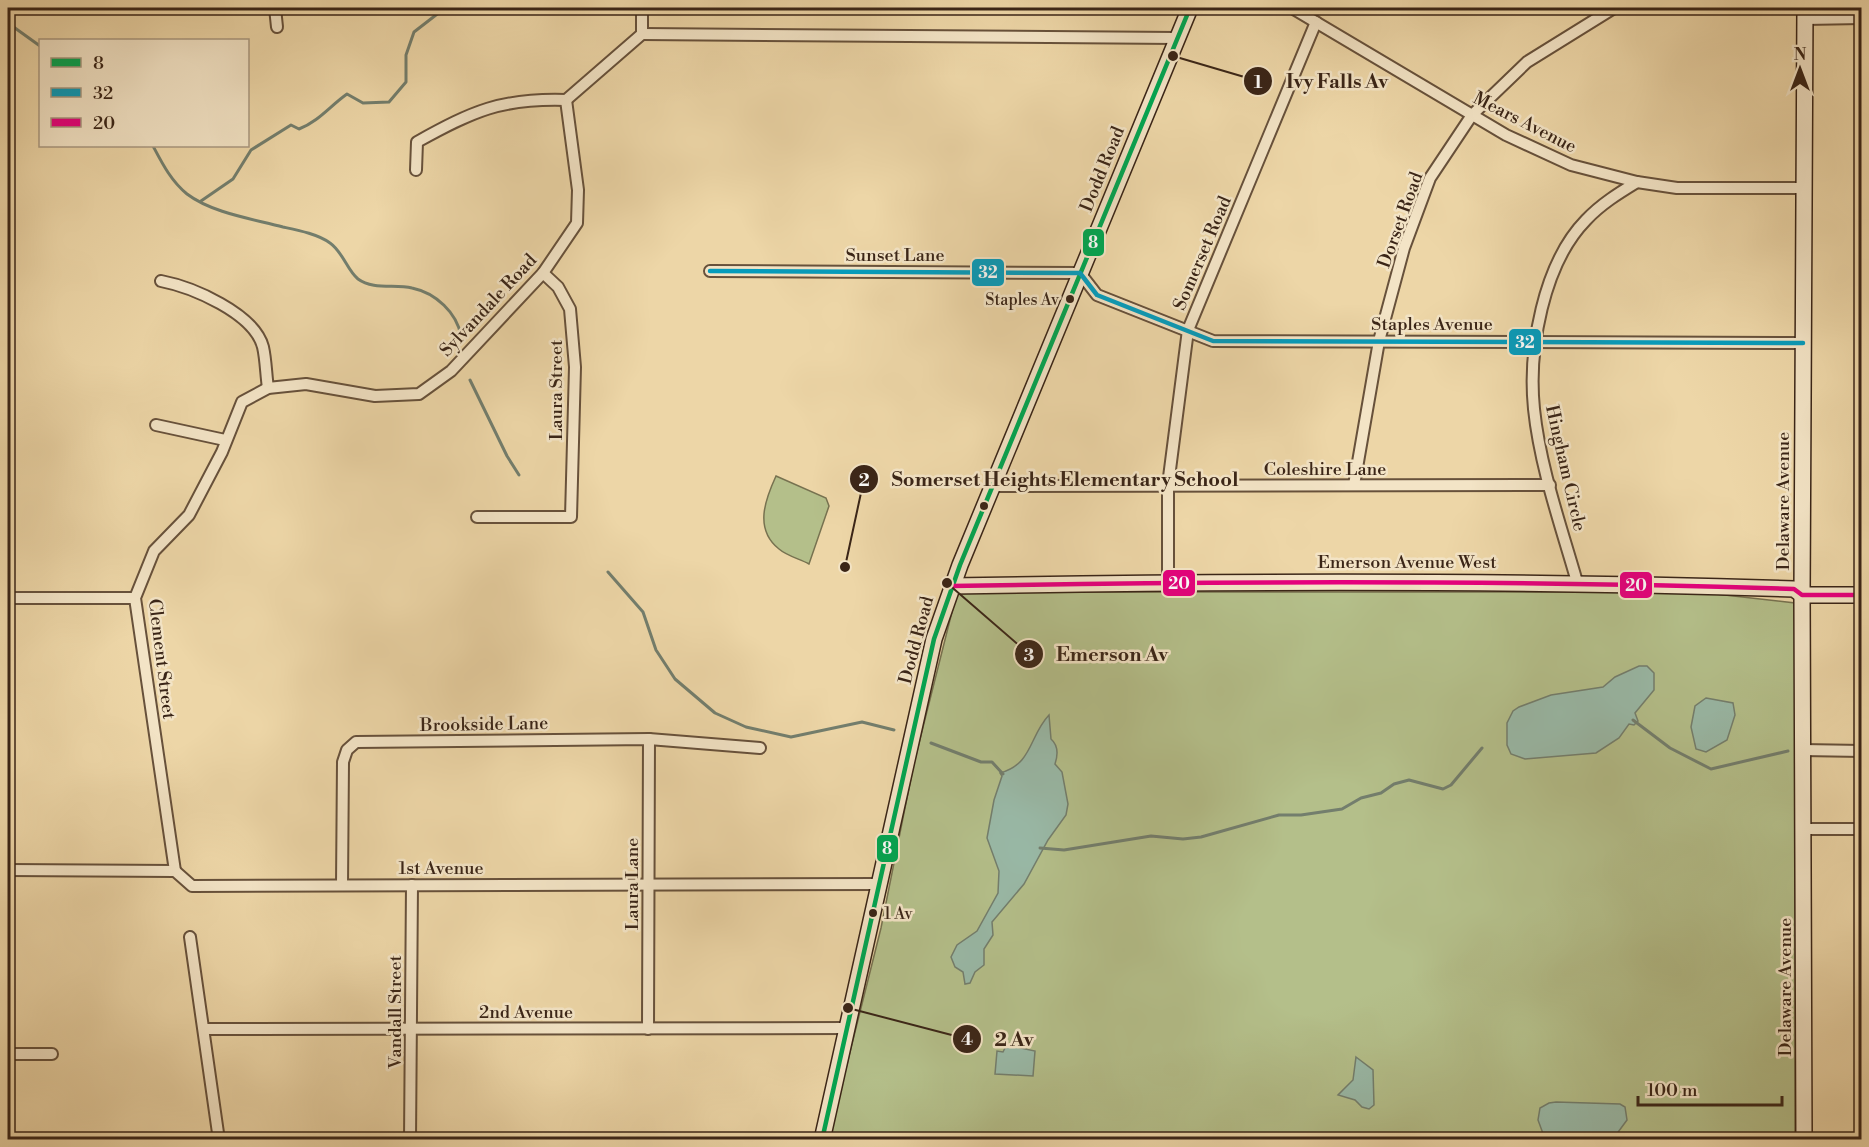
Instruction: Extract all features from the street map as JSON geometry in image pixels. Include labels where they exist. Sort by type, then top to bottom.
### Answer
[{"type":"street","points":[[276,8],[277,27]]},
{"type":"street","points":[[642,8],[642,34]]},
{"type":"street","name":"Dodd Road","points":[[822,1140],[927,667],[951,586],[1190,8]]},
{"type":"street","name":"Mears Avenue","points":[[1292,8],[1506,135],[1571,165],[1637,182],[1677,188],[1804,188]]},
{"type":"street","name":"Dorset Road","points":[[1354,485],[1379,341],[1404,248],[1430,178],[1472,115],[1527,62],[1614,8]]},
{"type":"street","points":[[1805,13],[1862,18]]},
{"type":"street","name":"Delaware Avenue","points":[[1804,1140],[1802,595],[1805,13]]},
{"type":"street","name":"Somerset Road","points":[[1168,582],[1168,486],[1188,330],[1316,22]]},
{"type":"street","points":[[416,170],[417,142],[455,121],[496,104],[539,99],[566,100],[642,34],[1177,38]]},
{"type":"street","name":"Sylvandale Road","points":[[225,440],[242,402],[268,388],[306,384],[375,396],[419,394],[451,371],[543,273],[577,223],[578,190],[566,100]]},
{"type":"street","name":"Hingham Circle","points":[[1577,582],[1550,485],[1534,409],[1536,341],[1551,277],[1566,246],[1585,220],[1608,200],[1637,182]]},
{"type":"street","name":"Sunset Lane","points":[[710,271],[1080,273]]},
{"type":"street","name":"Laura Street","points":[[477,517],[571,517],[575,367],[570,309],[558,287],[543,273]]},
{"type":"street","name":"Staples Avenue","points":[[1080,273],[1096,295],[1213,341],[1803,343]]},
{"type":"street","points":[[161,281],[183,285],[245,319],[263,345],[268,388]]},
{"type":"street","points":[[156,425],[225,440]]},
{"type":"street","name":"Clement Street","points":[[175,871],[135,598],[154,551],[189,515],[222,452],[225,440]]},
{"type":"street","name":"Coleshire Lane","points":[[992,486],[1550,485]]},
{"type":"street","name":"Emerson Avenue West","points":[[951,586],[1168,582],[1577,582],[1794,589],[1802,595],[1862,595]]},
{"type":"street","points":[[8,598],[135,598]]},
{"type":"street","name":"Brookside Lane","points":[[342,885],[343,762],[347,750],[356,742],[649,739],[760,748]]},
{"type":"street","name":"Laura Lane","points":[[648,1029],[649,739]]},
{"type":"street","points":[[1803,750],[1862,751]]},
{"type":"street","points":[[1803,829],[1862,829]]},
{"type":"street","points":[[8,870],[175,871]]},
{"type":"street","name":"1st Avenue","points":[[175,871],[192,886],[880,884]]},
{"type":"street","name":"Vandall Street","points":[[410,1140],[412,885]]},
{"type":"street","points":[[190,937],[219,1140]]},
{"type":"street","name":"2nd Avenue","points":[[204,1029],[848,1028]]},
{"type":"street","points":[[8,1054],[52,1054]]},
{"type":"green space","points":[[776,476],[826,498],[829,506],[809,564],[782,551],[766,533],[764,514],[768,495]]},
{"type":"green space","points":[[957,592],[1698,592],[1795,603],[1795,1139],[828,1140],[881,928],[914,763]]},
{"type":"shaded area","points":[[1639,666],[1647,666],[1654,673],[1654,690],[1635,713],[1638,721],[1634,725],[1629,724],[1619,738],[1596,753],[1525,759],[1511,754],[1507,745],[1507,723],[1513,711],[1551,695],[1603,687],[1615,677]]},
{"type":"shaded area","points":[[1706,698],[1733,703],[1735,715],[1727,740],[1706,752],[1696,749],[1691,727],[1695,706]]},
{"type":"shaded area","points":[[1049,715],[1051,739],[1057,751],[1055,764],[1062,772],[1068,804],[1066,815],[1048,840],[1024,884],[992,922],[993,935],[984,949],[984,965],[975,972],[970,983],[965,984],[963,972],[955,967],[951,957],[957,945],[977,931],[998,893],[999,871],[987,838],[994,800],[1002,776],[1000,773],[1011,769],[1025,756]]},
{"type":"shaded area","points":[[1011,1046],[1035,1051],[1033,1076],[995,1074],[997,1051],[1003,1052],[1005,1048]]},
{"type":"shaded area","points":[[1356,1057],[1373,1070],[1374,1105],[1369,1109],[1362,1107],[1355,1100],[1338,1095],[1353,1080]]},
{"type":"shaded area","points":[[1556,1102],[1620,1104],[1625,1107],[1627,1120],[1613,1139],[1545,1139],[1538,1120],[1540,1108]]},
{"type":"waterway","points":[[201,201],[233,179],[251,150],[291,125],[299,129],[306,126],[347,94],[363,103],[389,102],[406,82],[406,55],[414,32],[445,8]]},
{"type":"waterway","points":[[8,23],[39,45]]},
{"type":"waterway","points":[[154,147],[167,172],[187,194],[197,201],[233,215],[320,237],[338,251],[358,279],[377,286],[412,288],[437,299],[450,312],[461,336]]},
{"type":"waterway","points":[[470,380],[507,456],[519,475]]},
{"type":"waterway","points":[[608,572],[643,612],[656,650],[675,679],[715,713],[746,727],[791,737],[862,722],[894,730]]},
{"type":"waterway","points":[[1633,720],[1670,748],[1711,769],[1788,751]]},
{"type":"waterway","points":[[931,743],[981,762],[992,762],[1003,774]]},
{"type":"waterway","points":[[1040,848],[1064,850],[1151,836],[1183,839],[1201,837],[1279,815],[1301,815],[1342,809],[1361,798],[1381,793],[1394,784],[1409,780],[1443,789],[1451,785],[1482,748]]},
{"type":"transit line","name":"8","points":[[822,1140],[934,639],[960,565],[1190,8]]},
{"type":"transit line","name":"32","points":[[710,271],[1080,273],[1097,295],[1213,341],[1803,343]]},
{"type":"transit line","name":"20","points":[[951,586],[1267,582],[1478,583],[1794,589],[1802,595],[1862,595]]},
{"type":"place","name":"Ivy Falls Av","points":[[1173,56]]},
{"type":"place","name":"Staples Av","points":[[1070,299]]},
{"type":"place","name":"Somerset Heights Elementary School","points":[[845,567]]},
{"type":"place","name":"Emerson Av","points":[[947,583]]},
{"type":"place","name":"1 Av","points":[[873,913]]},
{"type":"place","name":"2 Av","points":[[848,1008]]}]
